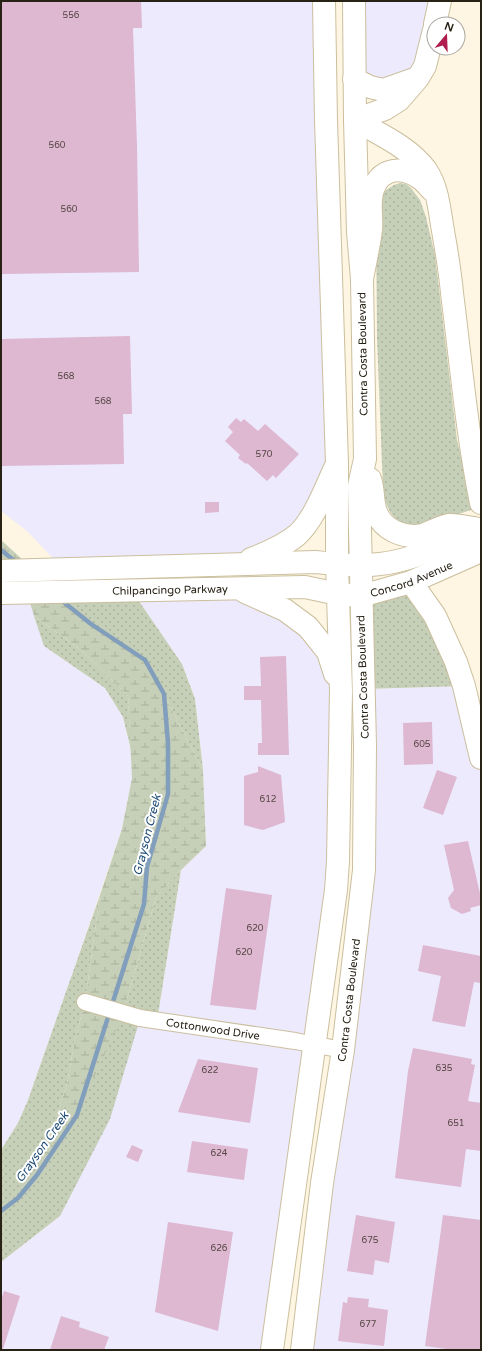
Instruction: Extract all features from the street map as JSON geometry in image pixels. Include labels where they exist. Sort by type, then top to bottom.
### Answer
[{"type":"main road","name":"Contra Costa Boulevard","points":[[272,1350],[331,931],[338,861],[341,691],[337,564],[337,464],[326,120],[324,1]]},
{"type":"main road","name":"Contra Costa Boulevard","points":[[302,1350],[322,1183],[343,1050],[364,870],[365,746],[359,486],[365,460],[362,279],[358,232],[354,79],[354,1]]},
{"type":"main road","points":[[437,16],[440,1]]},
{"type":"main road","points":[[355,120],[385,109],[399,100],[418,78],[425,66],[428,56]]},
{"type":"main road","points":[[354,79],[370,87],[383,90],[418,78]]},
{"type":"main road","points":[[355,120],[401,147],[415,158],[426,170],[437,195],[448,261],[473,464],[481,503]]},
{"type":"main road","points":[[362,279],[371,229],[372,192],[378,180],[387,172],[394,170],[408,172],[421,179],[437,195]]},
{"type":"main road","points":[[365,460],[377,514],[380,521],[391,530],[404,535],[416,536],[450,525],[481,529]]},
{"type":"main road","points":[[238,564],[273,551],[297,535],[311,517],[337,464]]},
{"type":"main road","name":"Concord Avenue","points":[[337,564],[380,564],[411,557],[481,529]]},
{"type":"main road","name":"Concord Avenue","points":[[338,594],[361,596],[410,582],[481,552]]},
{"type":"main road","name":"Chilpancingo Parkway","points":[[1,571],[315,562],[337,564]]},
{"type":"main road","points":[[77,592],[94,585],[121,580],[140,579],[145,574],[146,567]]},
{"type":"main road","points":[[410,582],[435,616],[456,662],[464,686],[481,758]]},
{"type":"main road","name":"Chilpancingo Parkway","points":[[1,593],[305,587],[338,594]]},
{"type":"main road","points":[[238,589],[285,610],[308,627],[328,652],[341,691]]},
{"type":"main road","points":[[331,931],[345,952],[337,1004],[338,1012],[346,1022]]},
{"type":"street","name":"Cottonwood Drive","points":[[85,1002],[123,1014],[157,1022],[274,1038],[343,1050]]},
{"type":"shaded area","points":[[1,1],[324,1],[337,464],[311,517],[273,551],[63,569],[28,532],[1,511]]},
{"type":"shaded area","points":[[354,1],[440,1],[437,16],[426,16],[426,56],[427,56],[425,66],[383,90],[354,79]]},
{"type":"shaded area","points":[[238,589],[308,627],[341,691],[338,861],[272,1350],[1,1350],[1,1262],[60,1216],[140,1018],[157,1021],[181,870],[206,846],[203,770],[195,699],[182,664],[132,591]]},
{"type":"shaded area","points":[[1,593],[27,593],[44,646],[105,688],[123,717],[131,750],[132,778],[122,829],[65,995],[28,1100],[18,1123],[1,1150]]},
{"type":"shaded area","points":[[464,686],[481,758],[481,1350],[302,1350],[343,1050],[364,689]]},
{"type":"green space","points":[[400,183],[406,184],[411,188],[420,200],[426,217],[435,255],[457,440],[468,485],[471,510],[429,523],[416,525],[404,523],[395,517],[387,506],[383,489],[377,338],[376,213],[383,192]]},
{"type":"green space","points":[[1,540],[34,570],[1,571]]},
{"type":"green space","points":[[411,582],[464,686],[364,689],[361,596]]},
{"type":"green space","points":[[132,591],[182,664],[195,699],[203,770],[164,694],[91,624],[54,593]]},
{"type":"green space","points":[[27,593],[54,593],[91,624],[145,660],[203,770],[206,846],[156,897],[123,1014],[77,1115],[37,1175],[67,1084],[75,1039],[85,1002],[100,895],[122,829],[132,778],[128,696],[81,650],[34,616]]},
{"type":"green space","points":[[34,616],[81,650],[128,696],[131,750],[123,717],[105,688],[44,646]]},
{"type":"green space","points":[[181,870],[157,1021],[140,1019],[110,1119],[60,1216],[1,1262],[1,1150],[18,1123],[28,1100],[100,895],[85,1002],[75,1039],[67,1084],[38,1173],[123,1014],[156,897]]},
{"type":"building","points":[[1,1],[141,1],[142,28],[133,28],[139,272],[1,274]]},
{"type":"building","points":[[130,336],[132,414],[123,414],[124,464],[1,466],[1,339]]},
{"type":"building","points":[[236,418],[241,422],[244,419],[258,431],[265,424],[299,454],[276,478],[273,475],[267,481],[247,463],[246,464],[238,458],[240,455],[225,441],[233,432],[228,427]]},
{"type":"building","points":[[205,502],[219,502],[219,512],[205,513]]},
{"type":"building","points":[[286,656],[289,755],[258,755],[258,743],[262,743],[261,700],[244,700],[244,686],[261,686],[260,657]]},
{"type":"building","points":[[432,722],[433,764],[404,765],[403,723]]},
{"type":"building","points":[[258,766],[281,775],[285,822],[263,830],[244,825],[244,776],[258,772]]},
{"type":"building","points":[[437,770],[457,777],[443,815],[423,808]]},
{"type":"building","points":[[468,841],[481,898],[481,905],[470,908],[471,911],[462,914],[451,908],[448,898],[454,890],[444,845]]},
{"type":"building","points":[[226,888],[272,895],[256,1010],[210,1005]]},
{"type":"building","points":[[423,945],[481,956],[481,983],[474,982],[465,1027],[432,1021],[441,976],[418,971]]},
{"type":"building","points":[[413,1048],[472,1059],[471,1064],[475,1065],[468,1101],[481,1103],[481,1151],[466,1149],[461,1187],[395,1178],[408,1071]]},
{"type":"building","points":[[198,1059],[258,1068],[250,1123],[178,1112]]},
{"type":"building","points":[[192,1141],[248,1149],[244,1180],[187,1172]]},
{"type":"building","points":[[132,1145],[143,1150],[138,1162],[126,1157]]},
{"type":"building","points":[[356,1215],[395,1222],[389,1263],[375,1260],[373,1275],[347,1271]]},
{"type":"building","points":[[443,1215],[481,1220],[481,1350],[454,1350],[425,1346]]},
{"type":"building","points":[[168,1222],[233,1232],[218,1331],[155,1312]]},
{"type":"building","points":[[4,1291],[20,1296],[3,1349],[1,1348],[1,1300]]},
{"type":"building","points":[[348,1297],[369,1299],[368,1307],[388,1310],[384,1346],[338,1341],[343,1302],[347,1303]]},
{"type":"building","points":[[61,1316],[80,1322],[79,1327],[109,1337],[104,1350],[50,1350]]},
{"type":"waterway","name":"Grayson Creek","points":[[1,550],[17,563]]},
{"type":"waterway","name":"Grayson Creek","points":[[1,1211],[18,1198],[37,1175],[77,1115],[144,904],[147,867],[168,794],[168,743],[164,694],[145,660],[91,624],[61,600]]}]
